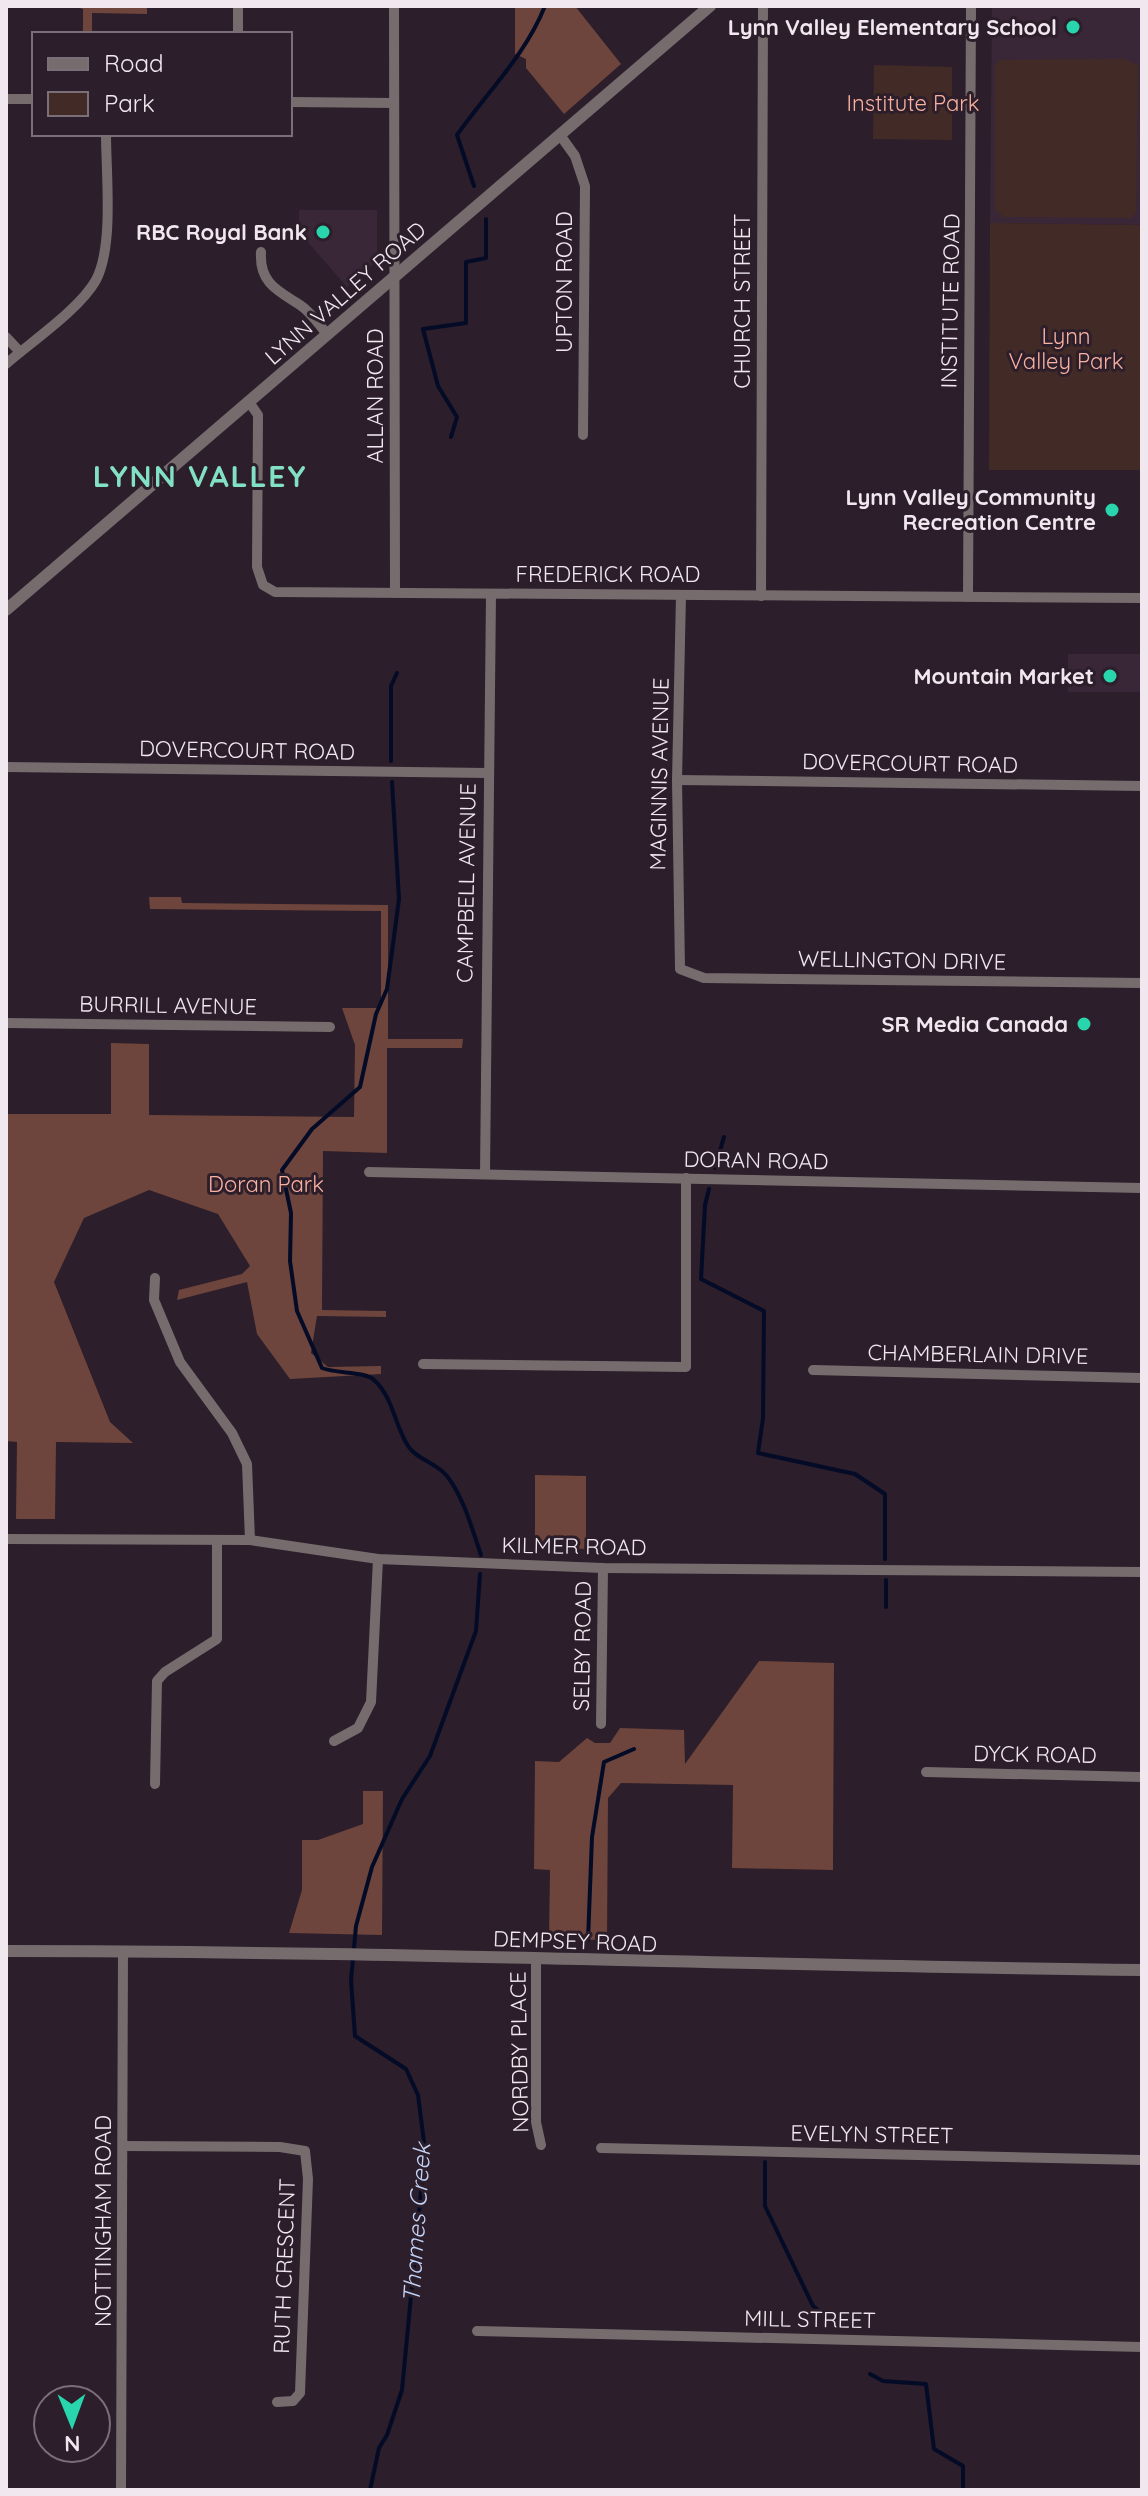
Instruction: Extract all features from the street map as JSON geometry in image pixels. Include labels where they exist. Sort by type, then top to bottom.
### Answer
[{"type":"street","points":[[238,6],[238,32]]},
{"type":"street","name":"ALLAN ROAD","points":[[394,6],[395,593]]},
{"type":"street","name":"LYNN VALLEY ROAD","points":[[6,610],[710,6]]},
{"type":"street","name":"CHURCH STREET","points":[[761,596],[763,6]]},
{"type":"street","name":"INSTITUTE ROAD","points":[[968,597],[971,6]]},
{"type":"street","points":[[6,99],[32,99]]},
{"type":"street","points":[[292,102],[394,103]]},
{"type":"street","name":"UPTON ROAD","points":[[560,135],[575,156],[585,186],[583,435]]},
{"type":"street","points":[[6,364],[82,297],[96,280],[105,240],[106,136]]},
{"type":"street","points":[[261,252],[260,267],[268,282],[280,296],[302,306],[327,334]]},
{"type":"street","points":[[6,337],[20,352]]},
{"type":"street","name":"FREDERICK ROAD","points":[[249,402],[258,415],[257,567],[263,585],[275,592],[1142,598]]},
{"type":"street","name":"CAMPBELL AVENUE","points":[[485,1174],[491,594]]},
{"type":"street","name":"MAGINNIS AVENUE","points":[[678,954],[677,780],[681,595]]},
{"type":"street","name":"DOVERCOURT ROAD","points":[[6,767],[488,773]]},
{"type":"street","name":"DOVERCOURT ROAD","points":[[677,780],[1142,786]]},
{"type":"street","name":"WELLINGTON DRIVE","points":[[678,954],[680,969],[704,978],[1142,983]]},
{"type":"street","name":"BURRILL AVENUE","points":[[6,1023],[330,1027]]},
{"type":"street","name":"DORAN ROAD","points":[[369,1172],[1142,1188]]},
{"type":"street","points":[[423,1364],[686,1367],[686,1178]]},
{"type":"street","points":[[155,1278],[154,1300],[180,1362],[232,1433],[247,1464],[250,1540]]},
{"type":"street","name":"CHAMBERLAIN DRIVE","points":[[813,1370],[1142,1378]]},
{"type":"street","name":"KILMER ROAD","points":[[6,1539],[250,1540],[378,1559],[603,1568],[1142,1572]]},
{"type":"street","points":[[155,1784],[157,1681],[165,1672],[217,1639],[217,1540]]},
{"type":"street","points":[[334,1741],[358,1728],[371,1702],[378,1559]]},
{"type":"street","name":"SELBY ROAD","points":[[601,1724],[603,1568]]},
{"type":"street","name":"DYCK ROAD","points":[[926,1772],[1142,1777]]},
{"type":"street","name":"DEMPSEY ROAD","points":[[6,1951],[385,1954],[1142,1970]]},
{"type":"street","name":"NOTTINGHAM ROAD","points":[[121,2490],[123,1953]]},
{"type":"street","name":"NORDBY PLACE","points":[[536,1959],[536,2122],[541,2145]]},
{"type":"street","name":"RUTH CRESCENT","points":[[123,2146],[280,2147],[305,2151],[308,2179],[300,2393],[293,2401],[277,2402]]},
{"type":"street","name":"EVELYN STREET","points":[[601,2148],[1142,2160]]},
{"type":"street","name":"MILL STREET","points":[[477,2331],[1142,2347]]},
{"type":"shaded area","points":[[992,6],[1142,6],[1142,225],[990,223]]},
{"type":"shaded area","points":[[299,210],[377,210],[377,261],[347,287],[299,232]]},
{"type":"shaded area","points":[[1068,654],[1141,654],[1141,692],[1068,692]]},
{"type":"green space","points":[[73,6],[147,6],[147,14],[92,13],[92,32],[83,32],[83,9]]},
{"type":"green space","points":[[515,6],[575,6],[621,64],[564,114],[526,68],[526,59],[515,54]]},
{"type":"green space","points":[[1124,59],[1138,65],[1136,213],[1131,218],[1004,217],[995,210],[995,66],[1000,60]]},
{"type":"green space","name":"Institute Park","points":[[874,65],[952,67],[952,140],[873,139]]},
{"type":"green space","name":"Lynn Valley Park","points":[[990,223],[1142,225],[1142,470],[989,470]]},
{"type":"green space","name":"Doran Park","points":[[149,897],[181,897],[182,903],[388,905],[388,1039],[463,1039],[462,1048],[387,1048],[387,1153],[323,1151],[322,1310],[386,1311],[386,1317],[317,1316],[311,1353],[328,1367],[381,1366],[381,1374],[290,1379],[257,1334],[247,1282],[177,1300],[179,1290],[242,1274],[250,1266],[218,1214],[149,1190],[84,1218],[54,1282],[110,1422],[133,1443],[56,1442],[55,1519],[16,1519],[17,1442],[6,1441],[6,1114],[111,1114],[111,1043],[149,1044],[149,1115],[354,1117],[355,1045],[342,1008],[381,1008],[381,911],[150,909]]},
{"type":"green space","points":[[535,1475],[586,1476],[586,1549],[535,1547]]},
{"type":"green space","points":[[759,1661],[834,1663],[833,1870],[732,1868],[733,1785],[621,1783],[608,1798],[607,1940],[549,1939],[550,1870],[534,1869],[535,1761],[559,1762],[587,1738],[595,1743],[610,1743],[620,1728],[684,1730],[685,1764]]},
{"type":"green space","points":[[363,1791],[383,1791],[382,1935],[289,1933],[302,1890],[302,1840],[318,1840],[363,1824]]},
{"type":"waterway","name":"Thames Creek","points":[[474,186],[457,135],[527,41],[545,6]]},
{"type":"waterway","name":"Thames Creek","points":[[451,437],[457,417],[438,386],[423,329],[466,323],[466,262],[486,258],[486,219]]},
{"type":"waterway","name":"Thames Creek","points":[[391,761],[391,686],[397,673]]},
{"type":"waterway","name":"Thames Creek","points":[[392,782],[399,899],[387,989],[376,1014],[360,1087],[312,1129],[282,1170],[291,1213],[290,1261],[297,1311],[322,1368],[364,1375],[380,1387],[408,1446],[443,1472],[453,1485],[481,1555]]},
{"type":"waterway","points":[[715,1168],[724,1137]]},
{"type":"waterway","points":[[709,1189],[705,1205],[701,1279],[764,1311],[763,1418],[758,1453],[855,1474],[885,1494],[885,1559]]},
{"type":"waterway","name":"Thames Creek","points":[[370,2490],[379,2448],[387,2435],[402,2390],[425,2150],[418,2095],[406,2069],[355,2036],[351,1980],[356,1926],[372,1867],[402,1799],[430,1756],[476,1631],[480,1574]]},
{"type":"waterway","points":[[886,1580],[886,1607]]},
{"type":"waterway","points":[[588,1940],[592,1837],[604,1762],[634,1749]]},
{"type":"waterway","points":[[765,2162],[765,2206],[813,2306],[838,2326]]},
{"type":"waterway","points":[[870,2374],[883,2381],[926,2384],[934,2449],[963,2466],[963,2490]]},
{"type":"place","name":"Lynn Valley Elementary School","points":[[1073,27]]},
{"type":"place","name":"RBC Royal Bank","points":[[323,232]]},
{"type":"place","name":"Lynn Valley Community Recreation Centre","points":[[1112,510]]},
{"type":"place","name":"Mountain Market","points":[[1110,676]]},
{"type":"place","name":"SR Media Canada","points":[[1084,1024]]},
{"type":"district","name":"LYNN VALLEY","points":[[200,476]]}]
